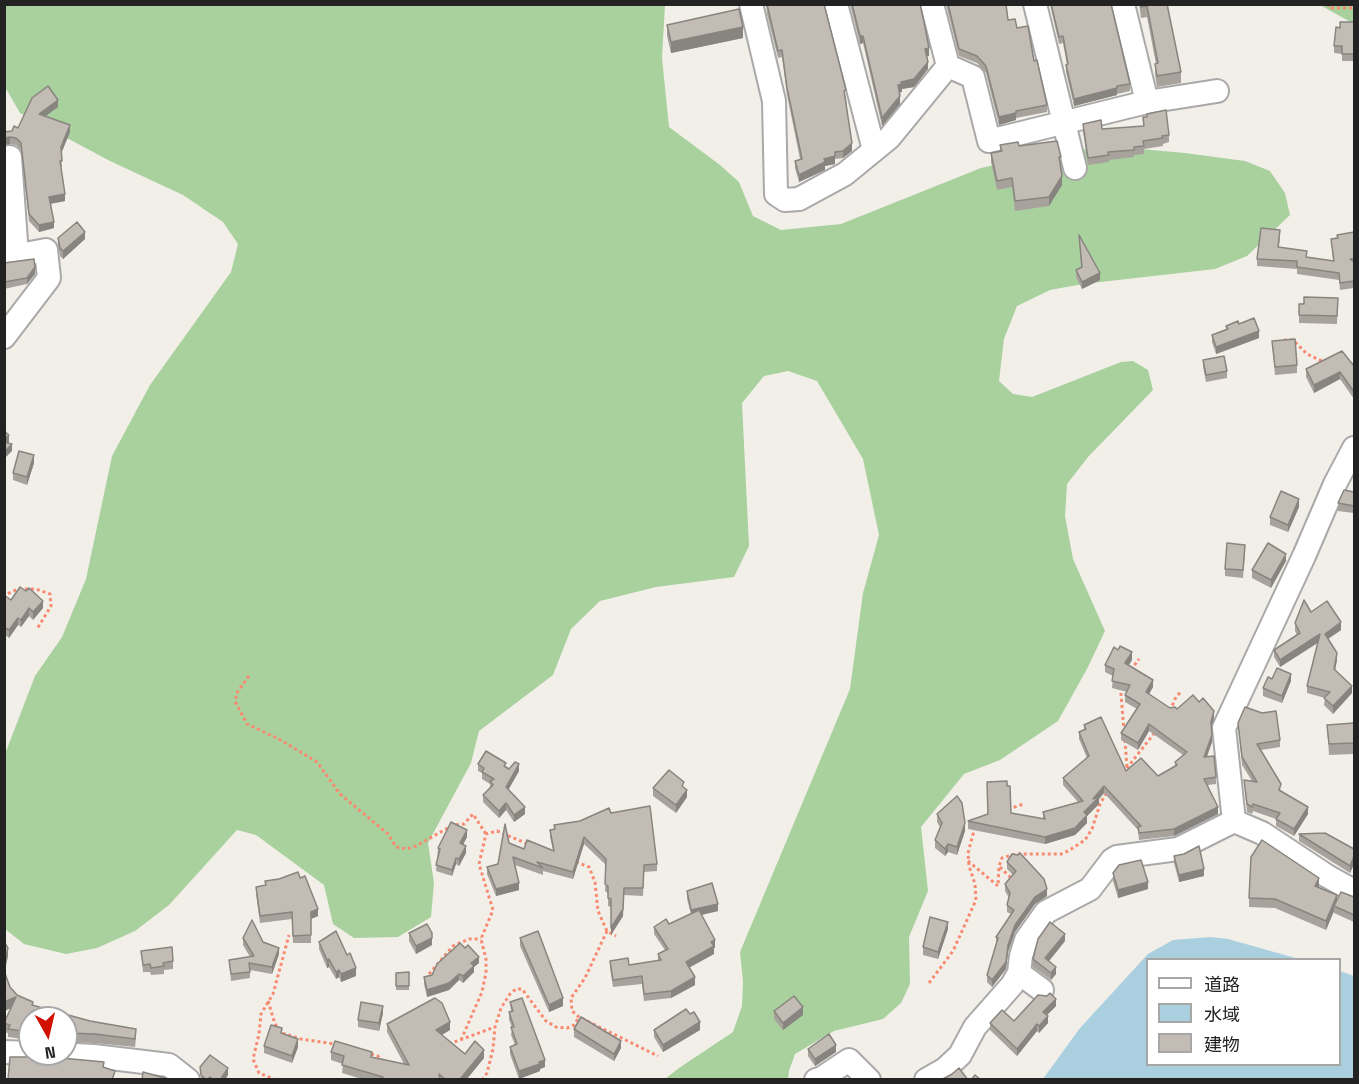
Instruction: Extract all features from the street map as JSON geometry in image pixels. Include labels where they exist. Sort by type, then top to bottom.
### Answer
[{"type":"street","points":[[751,4],[774,101],[776,194],[785,200],[799,199],[845,174],[889,138],[948,66]]},
{"type":"street","points":[[836,4],[874,150]]},
{"type":"street","points":[[932,4],[948,66]]},
{"type":"street","points":[[1035,4],[1075,168]]},
{"type":"street","points":[[1123,4],[1147,102]]},
{"type":"street","points":[[948,66],[974,77],[989,141],[1147,102],[1217,91]]},
{"type":"street","points":[[4,337],[49,278],[46,250],[10,257],[9,168]]},
{"type":"street","points":[[1234,821],[1224,728],[1335,484],[1354,448]]},
{"type":"street","points":[[926,1080],[960,1055],[975,1027],[1012,985],[1019,973],[1020,956],[1026,940],[1046,912],[1090,889],[1112,860],[1124,855],[1178,849],[1234,821],[1262,832],[1327,876],[1354,891]]},
{"type":"street","points":[[1019,973],[1042,990]]},
{"type":"street","points":[[78,1055],[169,1065],[188,1080]]},
{"type":"street","points":[[816,1080],[849,1060],[868,1080]]},
{"type":"path","points":[[1329,4],[1329,8],[1354,8]]},
{"type":"path","points":[[1284,340],[1293,340],[1307,354],[1326,363]]},
{"type":"path","points":[[4,598],[18,589],[36,589],[50,594],[51,606],[37,629]]},
{"type":"path","points":[[1129,675],[1139,659]]},
{"type":"path","points":[[249,676],[236,694],[236,703],[247,724],[279,739],[317,762],[340,794],[388,834],[396,847],[407,849],[416,846],[453,825],[464,824],[473,814],[486,834],[479,864],[493,910],[480,939],[486,959],[486,973],[482,993],[461,1040]]},
{"type":"path","points":[[1123,685],[1121,694],[1127,768]]},
{"type":"path","points":[[1164,720],[1175,699],[1182,692]]},
{"type":"path","points":[[1122,774],[1158,728]]},
{"type":"path","points":[[968,861],[998,886],[1002,858],[1015,854],[1061,854],[1085,840],[1092,829],[1100,804],[1111,786]]},
{"type":"path","points":[[1003,810],[1024,804]]},
{"type":"path","points":[[929,983],[953,951],[976,900],[968,854],[974,828],[978,823]]},
{"type":"path","points":[[486,834],[497,831],[536,847]]},
{"type":"path","points":[[568,859],[589,867],[595,882],[598,911],[607,931],[616,936]]},
{"type":"path","points":[[999,867],[1015,882]]},
{"type":"path","points":[[607,931],[585,978],[571,998],[572,1011],[579,1017],[658,1056]]},
{"type":"path","points":[[276,1080],[259,1073],[253,1059],[261,1014],[273,993],[289,935]]},
{"type":"path","points":[[429,974],[453,946],[469,939],[480,939]]},
{"type":"path","points":[[482,1080],[487,1073],[495,1027],[501,1008],[516,989],[522,989],[546,1021],[556,1027],[567,1028],[574,1025],[579,1017]]},
{"type":"path","points":[[268,1001],[275,1024],[282,1033],[301,1040],[344,1046]]},
{"type":"path","points":[[446,1044],[495,1027]]},
{"type":"path","points":[[367,1052],[378,1056],[388,1066]]},
{"type":"green space","points":[[4,5],[665,5],[662,58],[669,127],[739,182],[753,216],[781,230],[841,224],[981,168],[1059,151],[1119,147],[1185,153],[1245,161],[1270,171],[1285,193],[1290,215],[1247,256],[1215,269],[1050,290],[1017,306],[1004,339],[999,381],[1013,394],[1032,397],[1121,362],[1133,361],[1148,370],[1153,390],[1088,457],[1067,484],[1065,516],[1073,559],[1105,631],[1058,721],[1000,760],[964,774],[921,827],[928,891],[909,937],[910,984],[901,1003],[883,1019],[834,1031],[795,1054],[788,1079],[665,1079],[733,1032],[742,1006],[743,981],[740,952],[850,689],[863,593],[879,535],[863,459],[817,381],[788,371],[764,376],[742,403],[749,546],[734,577],[656,587],[600,601],[571,629],[553,675],[479,731],[471,763],[428,843],[434,883],[431,917],[398,937],[354,938],[333,924],[324,885],[256,835],[237,830],[169,905],[135,931],[97,948],[66,954],[24,944],[5,929],[5,754],[35,676],[62,637],[86,579],[112,456],[150,385],[231,272],[238,244],[223,222],[183,195],[110,161],[20,113],[5,87]]},
{"type":"green space","points":[[1320,5],[1354,5],[1354,24]]},
{"type":"water","points":[[1211,937],[1228,939],[1295,958],[1146,958],[1146,1066],[1341,1066],[1341,971],[1354,976],[1354,1079],[1043,1079],[1080,1028],[1148,954],[1173,940]]},
{"type":"building","points":[[767,4],[824,4],[846,90],[844,91],[852,143],[843,151],[835,152],[835,156],[824,159],[825,162],[799,175],[795,161],[802,159],[787,88],[782,50],[778,51]]},
{"type":"building","points":[[852,4],[920,4],[929,48],[925,49],[928,62],[914,79],[898,85],[900,96],[882,118],[863,36],[860,36]]},
{"type":"building","points":[[948,4],[1006,4],[1008,20],[1015,19],[1017,28],[1028,26],[1034,61],[1037,60],[1047,105],[999,117],[986,66],[977,56],[959,49]]},
{"type":"building","points":[[1051,4],[1111,4],[1130,84],[1074,99],[1066,65],[1068,64],[1063,36],[1059,37]]},
{"type":"building","points":[[1141,4],[1167,4],[1181,72],[1157,76],[1155,64],[1158,63],[1147,6],[1141,7]]},
{"type":"building","points":[[739,9],[743,27],[671,42],[667,25]]},
{"type":"building","points":[[1340,22],[1354,22],[1354,54],[1342,54],[1342,46],[1334,46],[1336,27],[1340,28]]},
{"type":"building","points":[[48,86],[58,100],[39,114],[70,125],[61,147],[62,161],[60,161],[65,194],[49,197],[54,222],[39,225],[29,214],[21,143],[16,138],[4,138],[4,132],[12,131],[14,126],[18,128],[32,98]]},
{"type":"building","points":[[1166,110],[1169,135],[1143,141],[1144,146],[1134,147],[1134,150],[1108,152],[1109,155],[1088,158],[1083,124],[1101,120],[1102,129],[1144,126],[1143,117],[1147,117],[1147,114]]},
{"type":"building","points":[[1057,141],[1062,176],[1049,197],[1015,201],[1012,178],[997,181],[991,153],[1002,151],[1000,145],[1018,142],[1019,146]]},
{"type":"building","points":[[77,222],[85,232],[63,251],[58,238]]},
{"type":"building","points":[[1261,228],[1280,230],[1278,247],[1307,251],[1306,257],[1334,261],[1331,239],[1338,238],[1337,235],[1354,232],[1354,259],[1350,259],[1354,262],[1354,281],[1340,283],[1339,273],[1297,267],[1297,261],[1257,259]]},
{"type":"building","points":[[1079,235],[1100,273],[1082,282],[1076,270],[1082,267]]},
{"type":"building","points":[[34,259],[35,267],[27,278],[4,282],[4,263]]},
{"type":"building","points":[[1304,297],[1338,298],[1337,316],[1299,315],[1299,304],[1304,304]]},
{"type":"building","points":[[1254,318],[1259,331],[1216,347],[1212,335],[1228,329],[1226,326],[1238,321],[1239,324]]},
{"type":"building","points":[[1295,339],[1297,365],[1275,367],[1272,341]]},
{"type":"building","points":[[1342,351],[1354,366],[1354,392],[1340,372],[1314,385],[1306,369]]},
{"type":"building","points":[[1224,356],[1227,371],[1206,375],[1203,360]]},
{"type":"building","points":[[4,442],[12,444],[4,452]]},
{"type":"building","points":[[19,451],[34,455],[27,477],[13,473]]},
{"type":"building","points":[[1344,490],[1354,492],[1354,506],[1338,503]]},
{"type":"building","points":[[1281,491],[1299,499],[1288,525],[1270,517]]},
{"type":"building","points":[[1227,543],[1245,545],[1243,570],[1225,569]]},
{"type":"building","points":[[1268,543],[1286,554],[1271,580],[1252,570]]},
{"type":"building","points":[[20,587],[26,591],[29,588],[43,601],[33,612],[29,608],[21,620],[18,618],[9,630],[4,627],[4,595],[11,600]]},
{"type":"building","points":[[1304,600],[1311,612],[1327,601],[1341,622],[1325,634],[1337,653],[1334,669],[1352,686],[1333,706],[1324,698],[1330,692],[1307,686],[1320,634],[1280,660],[1274,650],[1300,633],[1295,623]]},
{"type":"building","points":[[1120,646],[1132,652],[1125,663],[1153,680],[1146,692],[1170,708],[1177,709],[1193,695],[1199,702],[1203,698],[1214,711],[1211,722],[1212,735],[1204,757],[1214,756],[1216,777],[1204,779],[1218,807],[1174,829],[1139,833],[1138,827],[1141,826],[1104,786],[1093,799],[1099,797],[1084,812],[1087,815],[1075,828],[1045,837],[968,821],[988,814],[987,782],[1007,781],[1007,786],[1010,786],[1011,813],[1045,819],[1043,812],[1083,801],[1063,778],[1089,756],[1079,732],[1086,729],[1084,725],[1101,717],[1126,771],[1141,758],[1158,776],[1177,765],[1175,762],[1187,752],[1149,724],[1138,743],[1121,733],[1140,704],[1125,695],[1130,685],[1112,681],[1114,669],[1105,665],[1114,647],[1118,650]]},
{"type":"building","points":[[1277,668],[1291,674],[1282,696],[1263,688],[1268,677],[1272,679]]},
{"type":"building","points":[[1245,707],[1262,713],[1276,711],[1280,740],[1257,744],[1281,784],[1279,790],[1308,807],[1294,829],[1276,819],[1280,813],[1247,804],[1244,780],[1257,782],[1242,757],[1238,723]]},
{"type":"building","points":[[1354,723],[1354,743],[1329,744],[1327,725]]},
{"type":"building","points":[[486,751],[506,763],[504,766],[509,769],[515,762],[519,764],[506,787],[525,807],[514,815],[506,803],[499,811],[483,795],[493,785],[490,781],[494,779],[482,772],[484,768],[478,764]]},
{"type":"building","points":[[669,770],[684,782],[682,786],[687,790],[676,805],[653,788]]},
{"type":"building","points":[[957,796],[962,803],[965,823],[957,847],[948,844],[945,849],[935,840],[942,823],[937,814]]},
{"type":"building","points":[[650,806],[657,864],[644,865],[643,888],[624,888],[623,909],[611,928],[611,899],[608,898],[608,886],[605,884],[606,859],[584,837],[573,872],[537,862],[543,868],[513,857],[519,883],[496,889],[487,867],[498,864],[505,824],[509,843],[524,849],[527,840],[554,851],[550,830],[555,829],[554,825],[580,821],[609,808],[611,813]]},
{"type":"building","points":[[451,822],[467,830],[460,843],[466,846],[459,859],[456,858],[452,870],[436,865],[440,849],[438,848]]},
{"type":"building","points":[[1325,833],[1354,849],[1350,866],[1299,834]]},
{"type":"building","points":[[1262,840],[1319,878],[1315,886],[1337,895],[1326,921],[1275,899],[1249,898],[1251,857]]},
{"type":"building","points":[[1199,846],[1204,869],[1179,875],[1174,856],[1184,854]]},
{"type":"building","points":[[1020,853],[1044,879],[1047,889],[1035,897],[1015,925],[1008,945],[1006,962],[992,980],[987,975],[998,938],[996,937],[1014,910],[1007,905],[1010,893],[1005,884],[1016,871],[1007,862],[1012,854]]},
{"type":"building","points":[[1141,860],[1148,882],[1118,890],[1113,873],[1119,865]]},
{"type":"building","points":[[298,872],[300,878],[305,876],[318,909],[311,912],[311,935],[293,936],[292,912],[260,916],[256,887],[266,885],[265,881]]},
{"type":"building","points":[[712,883],[718,904],[691,910],[687,891]]},
{"type":"building","points":[[1341,892],[1354,897],[1354,915],[1334,906]]},
{"type":"building","points":[[699,910],[715,940],[711,942],[714,946],[686,962],[695,977],[671,991],[644,994],[642,976],[613,980],[610,961],[628,958],[629,965],[661,960],[658,954],[668,949],[654,927],[666,919],[669,924]]},
{"type":"building","points":[[930,917],[948,922],[938,952],[923,947]]},
{"type":"building","points":[[252,920],[263,942],[279,948],[272,967],[249,963],[250,972],[231,974],[229,960],[254,956],[243,938]]},
{"type":"building","points":[[1050,922],[1065,934],[1045,958],[1056,967],[1051,973],[1033,959],[1038,939]]},
{"type":"building","points":[[427,924],[432,938],[416,946],[409,933]]},
{"type":"building","points":[[336,931],[347,955],[350,953],[356,968],[341,974],[339,970],[336,972],[329,959],[327,960],[319,942]]},
{"type":"building","points":[[538,931],[563,998],[549,1005],[520,938]]},
{"type":"building","points":[[4,941],[8,948],[4,963]]},
{"type":"building","points":[[460,943],[465,948],[468,945],[479,957],[471,963],[474,966],[463,976],[459,974],[449,983],[427,990],[424,977],[432,975],[437,964]]},
{"type":"building","points":[[172,947],[173,961],[163,963],[164,966],[151,968],[150,964],[143,965],[141,951]]},
{"type":"building","points":[[4,971],[10,987],[17,995],[33,1002],[32,1005],[36,1006],[18,1006],[18,1030],[8,1029],[10,1025],[4,1023],[16,997],[4,1002]]},
{"type":"building","points":[[409,972],[409,986],[396,986],[396,973]]},
{"type":"building","points":[[1050,993],[1056,999],[1043,1012],[1048,1016],[1039,1026],[1037,1024],[1017,1049],[990,1023],[1002,1010],[1014,1021],[1038,995],[1047,996]]},
{"type":"building","points":[[794,996],[803,1007],[783,1023],[774,1011]]},
{"type":"building","points":[[435,998],[442,1003],[450,1022],[436,1030],[465,1054],[475,1041],[484,1050],[461,1078],[463,1080],[446,1080],[439,1074],[440,1080],[382,1080],[383,1077],[342,1065],[344,1056],[331,1052],[335,1041],[372,1052],[371,1057],[409,1065],[387,1024]]},
{"type":"building","points":[[522,998],[545,1060],[519,1071],[510,1047],[517,1044],[509,1012],[513,1011],[510,1002]]},
{"type":"building","points":[[361,1002],[383,1006],[379,1023],[358,1020]]},
{"type":"building","points":[[686,1009],[690,1014],[694,1012],[700,1022],[663,1045],[654,1030]]},
{"type":"building","points":[[581,1017],[621,1041],[614,1054],[574,1029]]},
{"type":"building","points":[[78,1018],[136,1029],[135,1039],[78,1033]]},
{"type":"building","points":[[271,1025],[282,1028],[281,1033],[298,1039],[292,1056],[264,1046]]},
{"type":"building","points":[[829,1034],[836,1045],[815,1059],[808,1049]]},
{"type":"building","points":[[210,1055],[228,1068],[220,1080],[210,1077],[207,1080],[201,1075],[200,1067]]},
{"type":"building","points":[[10,1057],[18,1057],[18,1066],[78,1066],[78,1060],[104,1062],[103,1067],[115,1071],[112,1080],[8,1080]]},
{"type":"building","points":[[959,1068],[968,1080],[941,1080],[952,1074]]},
{"type":"building","points":[[143,1072],[172,1080],[142,1080]]},
{"type":"building","points":[[975,1075],[981,1080],[971,1080]]}]
